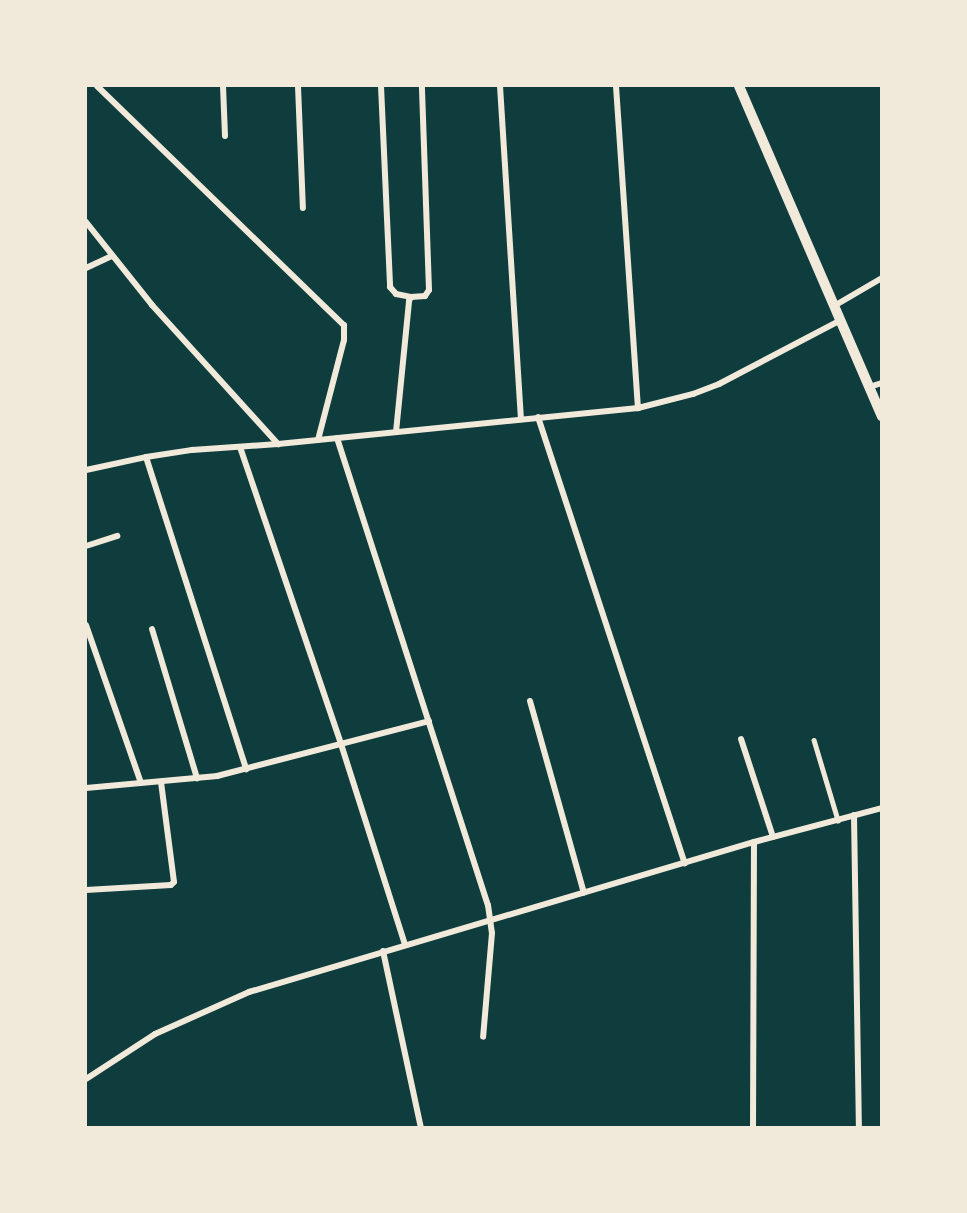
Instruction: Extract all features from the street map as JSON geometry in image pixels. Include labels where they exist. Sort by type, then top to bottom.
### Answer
[{"type":"street","points":[[97,86],[344,325],[344,340],[318,440]]},
{"type":"street","points":[[223,86],[225,136]]},
{"type":"street","points":[[298,86],[303,208]]},
{"type":"street","points":[[381,86],[390,286],[396,294],[411,297],[425,296],[430,288],[422,86]]},
{"type":"street","points":[[500,86],[521,419]]},
{"type":"street","points":[[616,86],[638,408]]},
{"type":"street","points":[[739,86],[882,416]]},
{"type":"street","points":[[86,222],[194,352],[278,444]]},
{"type":"street","points":[[86,268],[112,256]]},
{"type":"street","points":[[834,306],[882,278]]},
{"type":"street","points":[[396,432],[411,297]]},
{"type":"street","points":[[86,471],[146,456],[638,408],[684,397],[719,384],[841,320]]},
{"type":"street","points":[[869,387],[882,383]]},
{"type":"street","points":[[538,417],[685,863]]},
{"type":"street","points":[[337,438],[487,900],[491,948],[483,1037]]},
{"type":"street","points":[[240,447],[341,744],[405,944]]},
{"type":"street","points":[[146,456],[246,769]]},
{"type":"street","points":[[86,546],[117,536]]},
{"type":"street","points":[[86,625],[141,783]]},
{"type":"street","points":[[152,629],[196,778]]},
{"type":"street","points":[[530,701],[584,893]]},
{"type":"street","points":[[86,788],[196,778],[246,769],[429,721]]},
{"type":"street","points":[[741,739],[773,837]]},
{"type":"street","points":[[86,890],[171,885],[174,882],[161,782]]},
{"type":"street","points":[[86,1079],[155,1034],[249,992],[754,842],[882,808]]},
{"type":"street","points":[[855,815],[859,1128]]},
{"type":"street","points":[[753,1128],[754,842]]},
{"type":"street","points":[[383,951],[421,1128]]},
{"type":"lane","points":[[814,740],[838,820]]}]
